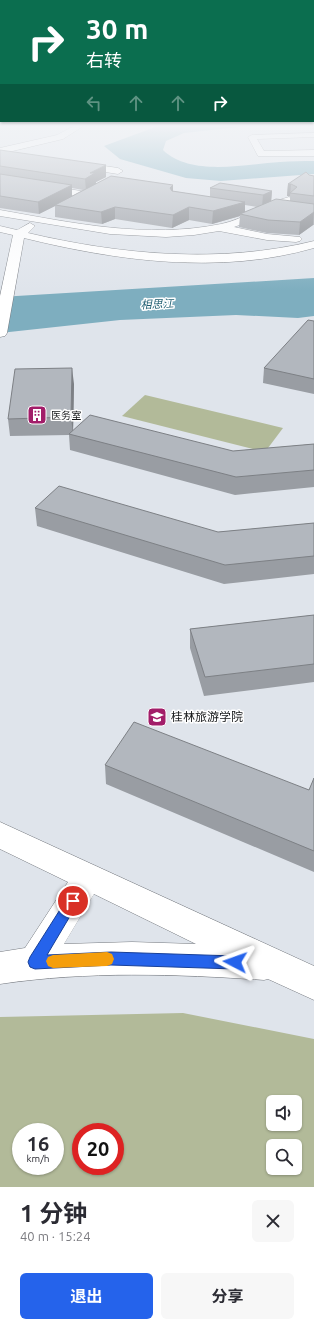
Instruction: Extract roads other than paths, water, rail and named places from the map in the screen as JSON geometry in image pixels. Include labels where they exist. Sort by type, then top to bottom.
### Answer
[{"type":"street","points":[[0,181],[87,195]]},
{"type":"street","points":[[73,202],[99,189]]},
{"type":"street","points":[[0,213],[85,228],[136,232],[177,232],[220,228],[239,222],[274,207],[291,205]]},
{"type":"street","points":[[246,210],[262,212]]},
{"type":"street","points":[[0,333],[19,234],[39,220],[53,213]]},
{"type":"street","points":[[220,228],[267,237],[296,239]]},
{"type":"street","points":[[0,229],[124,254],[180,259],[234,258],[314,244]]},
{"type":"street","points":[[0,835],[314,983]]},
{"type":"street","points":[[35,962],[88,877]]},
{"type":"street","points":[[0,968],[35,962],[111,959],[207,960],[276,965]]},
{"type":"water","name":"相思江","points":[[314,278],[314,316],[298,318],[236,315],[120,320],[0,333],[0,297]]},
{"type":"place","name":"医务室","points":[[37,415]]},
{"type":"place","name":"桂林旅游学院","points":[[157,717]]}]
